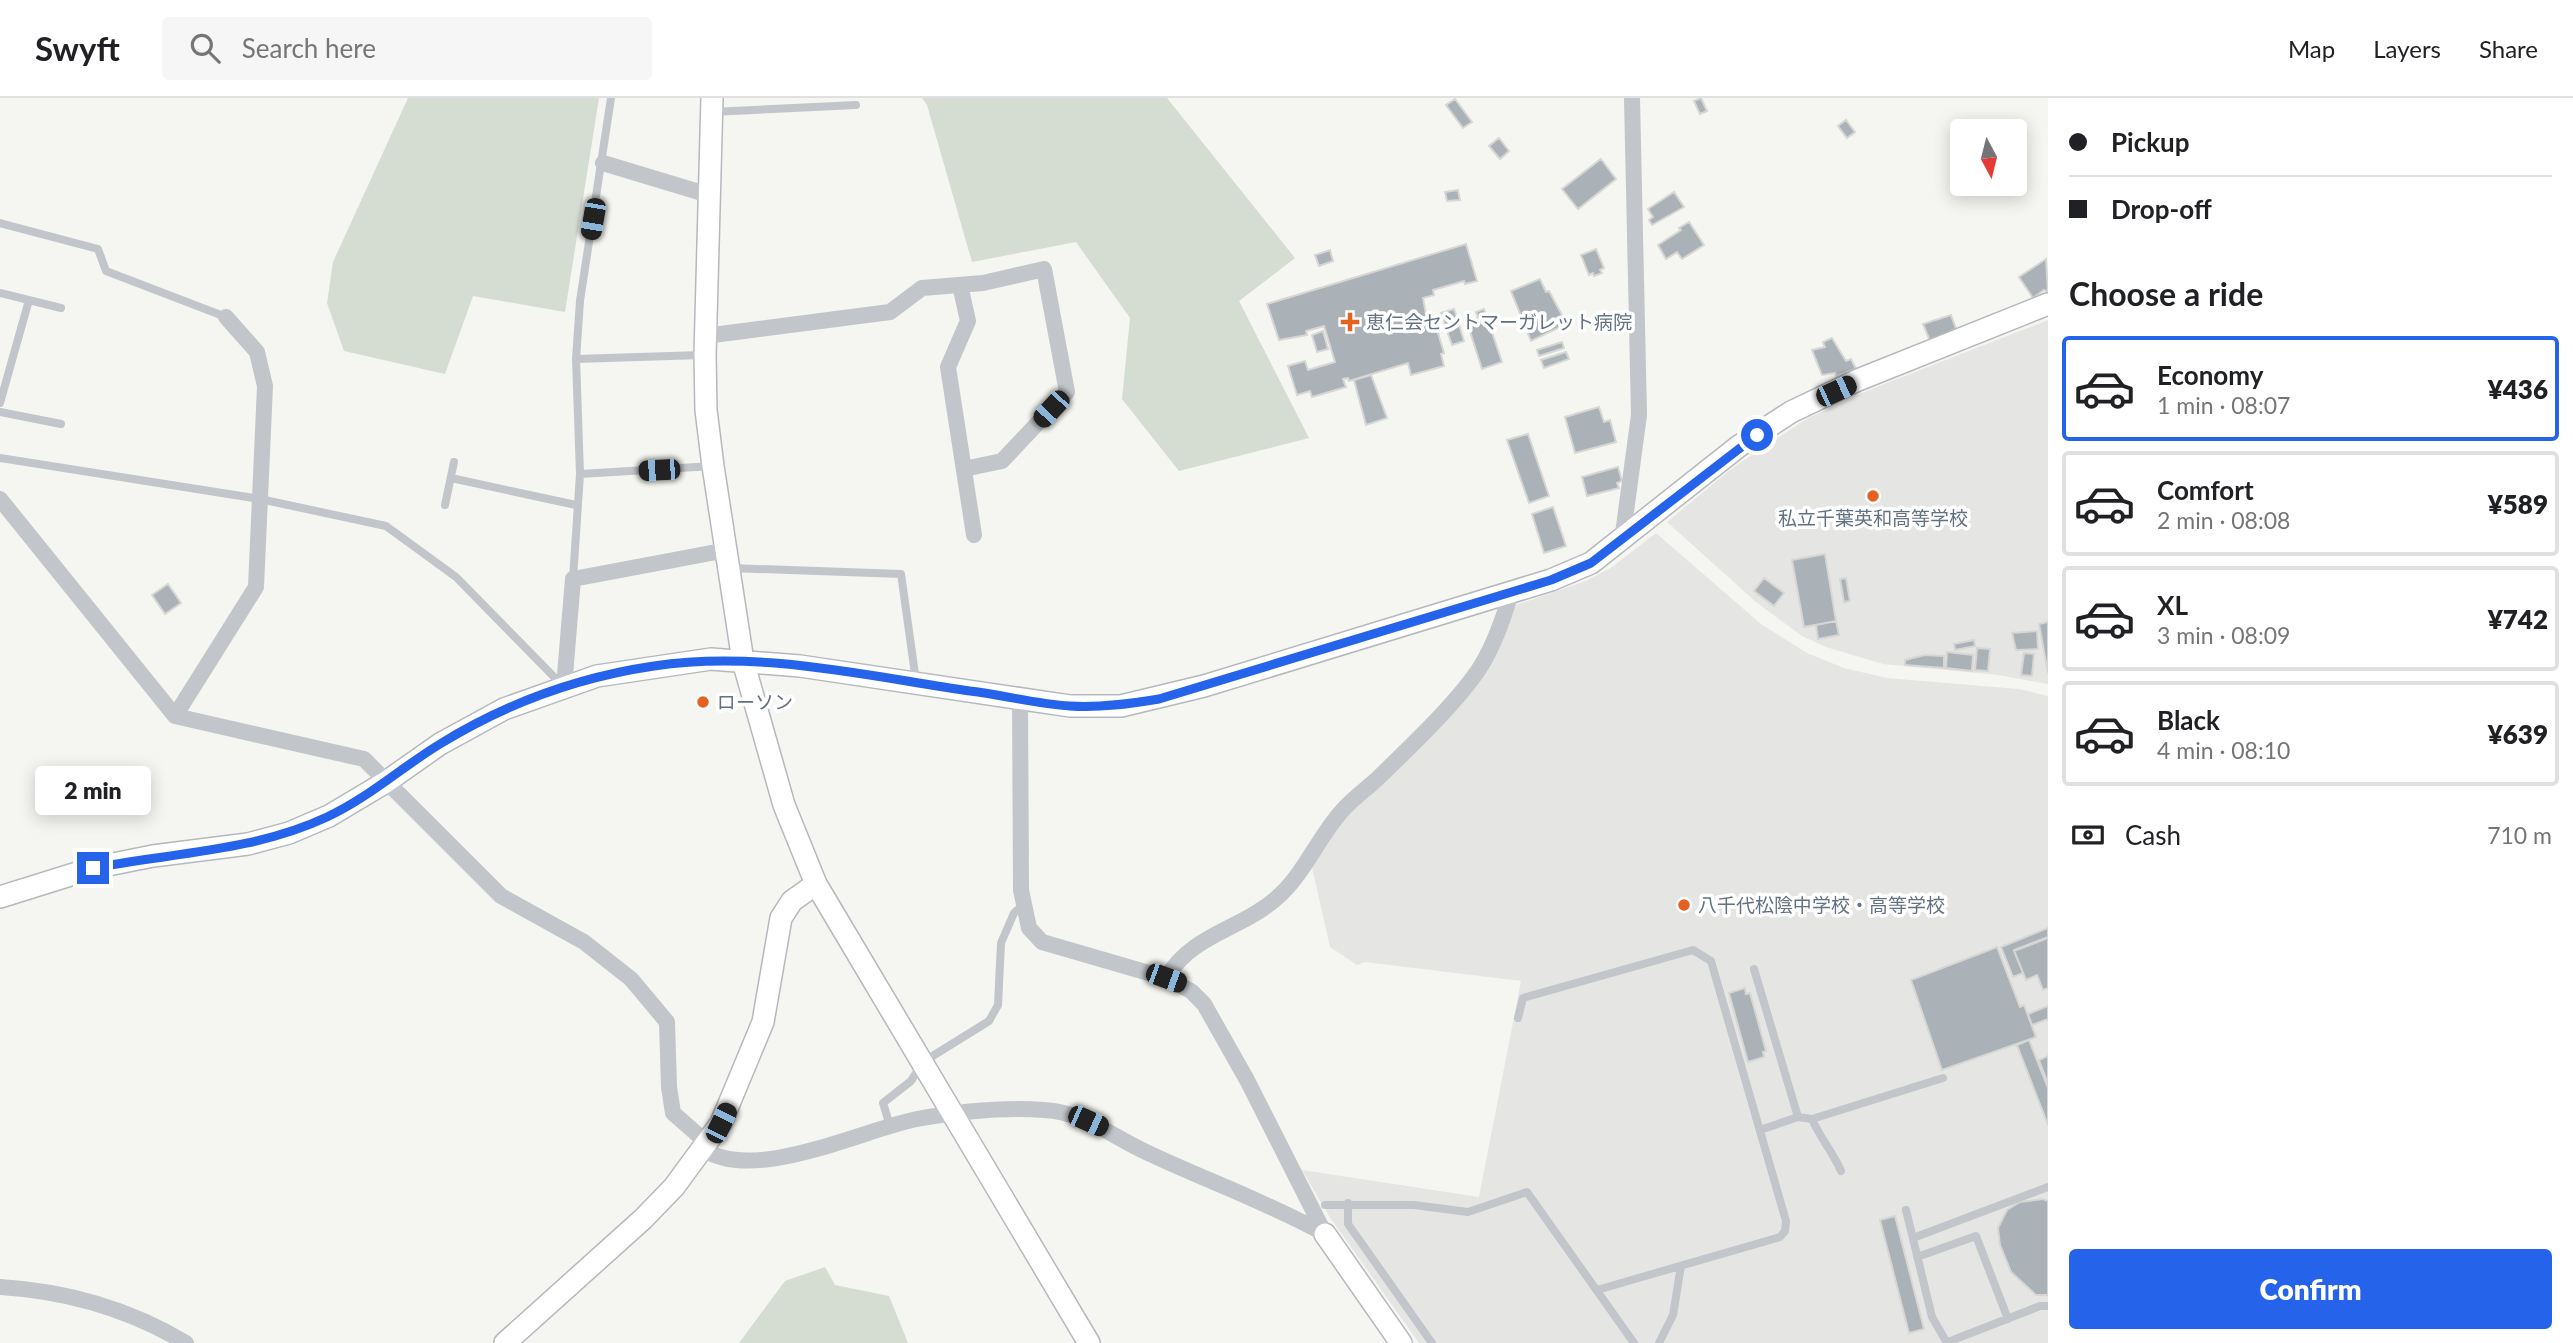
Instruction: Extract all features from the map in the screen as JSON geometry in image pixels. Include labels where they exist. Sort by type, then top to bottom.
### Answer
[{"type":"street","points":[[1622,541],[1639,415],[1632,98]]},
{"type":"street","points":[[712,105],[705,345],[706,410],[743,661],[785,805],[816,884],[1089,1343]]},
{"type":"street","points":[[603,163],[709,195]]},
{"type":"street","points":[[705,345],[890,312],[922,288],[983,283],[1044,269],[1067,392],[1002,461],[964,469]]},
{"type":"street","points":[[960,285],[968,321],[948,367],[974,535]]},
{"type":"street","points":[[0,897],[93,868],[153,856],[248,844],[289,833],[329,816],[386,782],[440,744],[504,709],[597,676],[653,666],[711,659],[800,666],[1070,706],[1121,706],[1159,699],[1511,592],[1591,563],[1739,446],[1791,412],[1858,380],[2048,304]]},
{"type":"street","points":[[175,716],[256,587],[265,386],[257,352],[226,317]]},
{"type":"street","points":[[0,499],[175,716],[364,759],[502,896],[584,942],[631,979],[667,1021],[668,1087],[673,1113],[710,1154],[741,1161],[796,1155],[890,1126],[953,1113],[1043,1109],[1074,1114],[1103,1127],[1143,1151],[1289,1214],[1325,1234]]},
{"type":"street","points":[[564,687],[573,579],[728,559]]},
{"type":"street","points":[[1166,978],[1190,948],[1259,911],[1281,894],[1340,813],[1378,778],[1466,686],[1482,664],[1502,621],[1511,592]]},
{"type":"street","points":[[1020,700],[1023,905],[1029,928],[1042,942],[1181,983],[1204,1004],[1247,1080],[1325,1234],[1401,1343]]},
{"type":"street","points":[[505,1343],[643,1220],[674,1187],[721,1123],[763,1022],[781,918],[792,901],[816,884]]},
{"type":"street","points":[[0,1287],[47,1292],[118,1310],[163,1329],[186,1343]]},
{"type":"lane","points":[[573,579],[580,474],[576,359],[580,301],[611,98]]},
{"type":"lane","points":[[712,105],[856,105]]},
{"type":"lane","points":[[0,223],[98,249],[106,271],[226,317]]},
{"type":"lane","points":[[0,293],[61,308]]},
{"type":"lane","points":[[0,402],[29,300]]},
{"type":"lane","points":[[576,359],[705,345]]},
{"type":"lane","points":[[0,412],[61,425]]},
{"type":"lane","points":[[0,458],[260,499],[386,526],[456,577],[564,687]]},
{"type":"lane","points":[[446,505],[454,461]]},
{"type":"lane","points":[[580,474],[713,466]]},
{"type":"lane","points":[[451,478],[576,505]]},
{"type":"lane","points":[[728,559],[901,574],[916,684]]},
{"type":"lane","points":[[890,1126],[883,1103],[911,1081],[923,1062],[989,1021],[998,1004],[1001,943],[1014,913],[1023,905]]},
{"type":"lane","points":[[1518,1018],[1523,998],[1693,950],[1711,961],[1786,1221],[1785,1231],[1780,1237],[1597,1290]]},
{"type":"lane","points":[[1754,969],[1798,1117]]},
{"type":"lane","points":[[1760,1130],[1798,1117],[1812,1119],[1943,1078]]},
{"type":"lane","points":[[1812,1119],[1817,1132],[1833,1151],[1841,1171]]},
{"type":"lane","points":[[1913,1238],[2048,1187]]},
{"type":"lane","points":[[1325,1205],[1414,1205],[1468,1212],[1527,1192],[1634,1343]]},
{"type":"lane","points":[[1348,1203],[1348,1224],[1433,1343]]},
{"type":"lane","points":[[1906,1210],[1932,1317],[1947,1343],[2040,1306],[2048,1306]]},
{"type":"lane","points":[[1917,1257],[1976,1236],[2008,1319]]},
{"type":"lane","points":[[1659,1343],[1673,1315],[1681,1266]]},
{"type":"shaded area","points":[[408,98],[599,98],[565,312],[473,296],[445,374],[344,351],[327,303],[333,262]]},
{"type":"shaded area","points":[[922,98],[1167,98],[1295,258],[1239,301],[1309,438],[1179,471],[1122,399],[1130,318],[1076,242],[972,262],[927,105]]},
{"type":"shaded area","name":"私立千葉英和高等学校","points":[[2048,320],[2048,684],[1998,675],[1883,664],[1826,647],[1802,636],[1756,602],[1667,522],[1731,469],[1808,418],[1864,392]]},
{"type":"shaded area","name":"八千代松陰中学校・高等学校","points":[[1656,533],[1761,624],[1807,653],[1844,668],[1887,678],[2019,689],[2048,696],[2048,1343],[1419,1343],[1329,1216],[1302,1170],[1479,1197],[1521,981],[1365,962],[1357,965],[1330,947],[1311,863],[1344,817],[1472,688],[1513,606],[1586,581],[1612,567]]},
{"type":"shaded area","points":[[825,1267],[835,1285],[889,1296],[908,1343],[739,1343],[785,1281]]},
{"type":"building","points":[[1701,98],[1707,111],[1700,114],[1694,101]]},
{"type":"building","points":[[1455,99],[1472,122],[1463,128],[1446,105]]},
{"type":"building","points":[[1846,120],[1855,132],[1847,138],[1838,126]]},
{"type":"building","points":[[1499,138],[1509,151],[1500,159],[1489,146]]},
{"type":"building","points":[[1601,159],[1616,179],[1578,209],[1562,189]]},
{"type":"building","points":[[1458,190],[1460,200],[1447,201],[1445,192]]},
{"type":"building","points":[[1674,192],[1684,207],[1652,225],[1649,220],[1653,217],[1648,209]]},
{"type":"building","points":[[1689,222],[1704,245],[1682,259],[1677,252],[1666,259],[1658,245]]},
{"type":"building","points":[[1466,244],[1477,281],[1465,284],[1464,281],[1433,290],[1434,295],[1423,298],[1426,315],[1432,313],[1444,353],[1441,354],[1444,366],[1411,375],[1408,363],[1349,381],[1348,378],[1343,379],[1346,387],[1312,397],[1310,391],[1297,395],[1288,366],[1305,361],[1308,370],[1335,362],[1324,326],[1306,331],[1307,335],[1279,340],[1267,304]]},
{"type":"building","points":[[1596,249],[1604,268],[1600,270],[1602,273],[1594,276],[1593,273],[1589,275],[1581,255]]},
{"type":"building","points":[[1330,250],[1333,261],[1319,266],[1315,255]]},
{"type":"building","points":[[2046,259],[2048,292],[2044,290],[2033,298],[2019,277]]},
{"type":"building","points":[[1540,279],[1564,319],[1558,321],[1560,327],[1531,341],[1511,291]]},
{"type":"building","points":[[1454,309],[1464,341],[1452,345],[1441,313]]},
{"type":"building","points":[[1484,309],[1502,362],[1482,369],[1467,322],[1478,318],[1476,312]]},
{"type":"building","points":[[1951,315],[1956,329],[1930,341],[1923,324]]},
{"type":"building","points":[[1323,331],[1328,349],[1317,352],[1312,335]]},
{"type":"building","points":[[1832,338],[1846,361],[1851,359],[1856,369],[1836,376],[1835,373],[1822,375],[1812,350],[1825,347],[1823,342]]},
{"type":"building","points":[[1562,342],[1564,348],[1539,356],[1537,350]]},
{"type":"building","points":[[1566,352],[1569,359],[1544,368],[1541,360]]},
{"type":"building","points":[[1371,375],[1387,418],[1366,425],[1354,380]]},
{"type":"building","points":[[1599,407],[1604,422],[1610,420],[1616,442],[1575,453],[1565,417]]},
{"type":"building","points":[[1528,434],[1549,496],[1529,503],[1507,440]]},
{"type":"building","points":[[1618,467],[1622,481],[1617,483],[1619,488],[1587,496],[1582,477]]},
{"type":"building","points":[[1553,507],[1566,546],[1544,553],[1532,514]]},
{"type":"building","points":[[1825,554],[1836,621],[1804,627],[1792,560]]},
{"type":"building","points":[[1764,578],[1784,593],[1774,606],[1754,591]]},
{"type":"building","points":[[1846,578],[1850,601],[1844,602],[1840,579]]},
{"type":"building","points":[[168,584],[181,603],[165,614],[152,595]]},
{"type":"building","points":[[1836,621],[1839,635],[1818,639],[1816,625]]},
{"type":"building","points":[[2048,622],[2048,673],[2039,624]]},
{"type":"building","points":[[2037,631],[2038,649],[2016,650],[2012,633]]},
{"type":"building","points":[[1974,640],[1975,646],[1955,650],[1954,644]]},
{"type":"building","points":[[1977,648],[1990,649],[1988,671],[1975,670]]},
{"type":"building","points":[[1947,652],[1973,655],[1972,671],[1946,668]]},
{"type":"building","points":[[2024,653],[2034,654],[2032,676],[2021,675]]},
{"type":"building","points":[[1925,655],[1944,656],[1944,668],[1905,665],[1905,660]]},
{"type":"building","points":[[2048,928],[2048,937],[2014,950],[2023,973],[2013,977],[2001,947]]},
{"type":"building","points":[[2048,938],[2048,988],[2043,990],[2037,975],[2026,980],[2014,951]]},
{"type":"building","points":[[1997,947],[2020,1007],[2024,1005],[2036,1037],[1942,1070],[1911,980]]},
{"type":"building","points":[[1745,988],[1746,994],[1750,993],[1766,1051],[1763,1052],[1764,1057],[1748,1062],[1729,993]]},
{"type":"building","points":[[2048,1006],[2048,1019],[2032,1025],[2028,1014]]},
{"type":"building","points":[[2029,1040],[2048,1088],[2048,1125],[2017,1045]]},
{"type":"building","points":[[2048,1056],[2048,1084],[2039,1060]]},
{"type":"building","points":[[2043,1199],[2048,1201],[2048,1295],[2036,1295],[2011,1272],[2000,1245],[1998,1228],[2007,1210],[2020,1202]]},
{"type":"building","points":[[1895,1216],[1924,1329],[1909,1333],[1880,1220]]},
{"type":"place","name":"恵仁会セントマーガレット病院","points":[[1350,322]]},
{"type":"place","name":"私立千葉英和高等学校","points":[[1873,496]]},
{"type":"place","name":"ローソン","points":[[703,702]]},
{"type":"place","name":"八千代松陰中学校・高等学校","points":[[1684,905]]},
{"type":"route","points":[[93,868],[153,856],[248,844],[289,833],[329,816],[386,782],[440,744],[504,709],[597,676],[653,666],[711,659],[800,666],[1070,706],[1121,706],[1159,699],[1551,580],[1591,563],[1739,446],[1757,435]]}]
